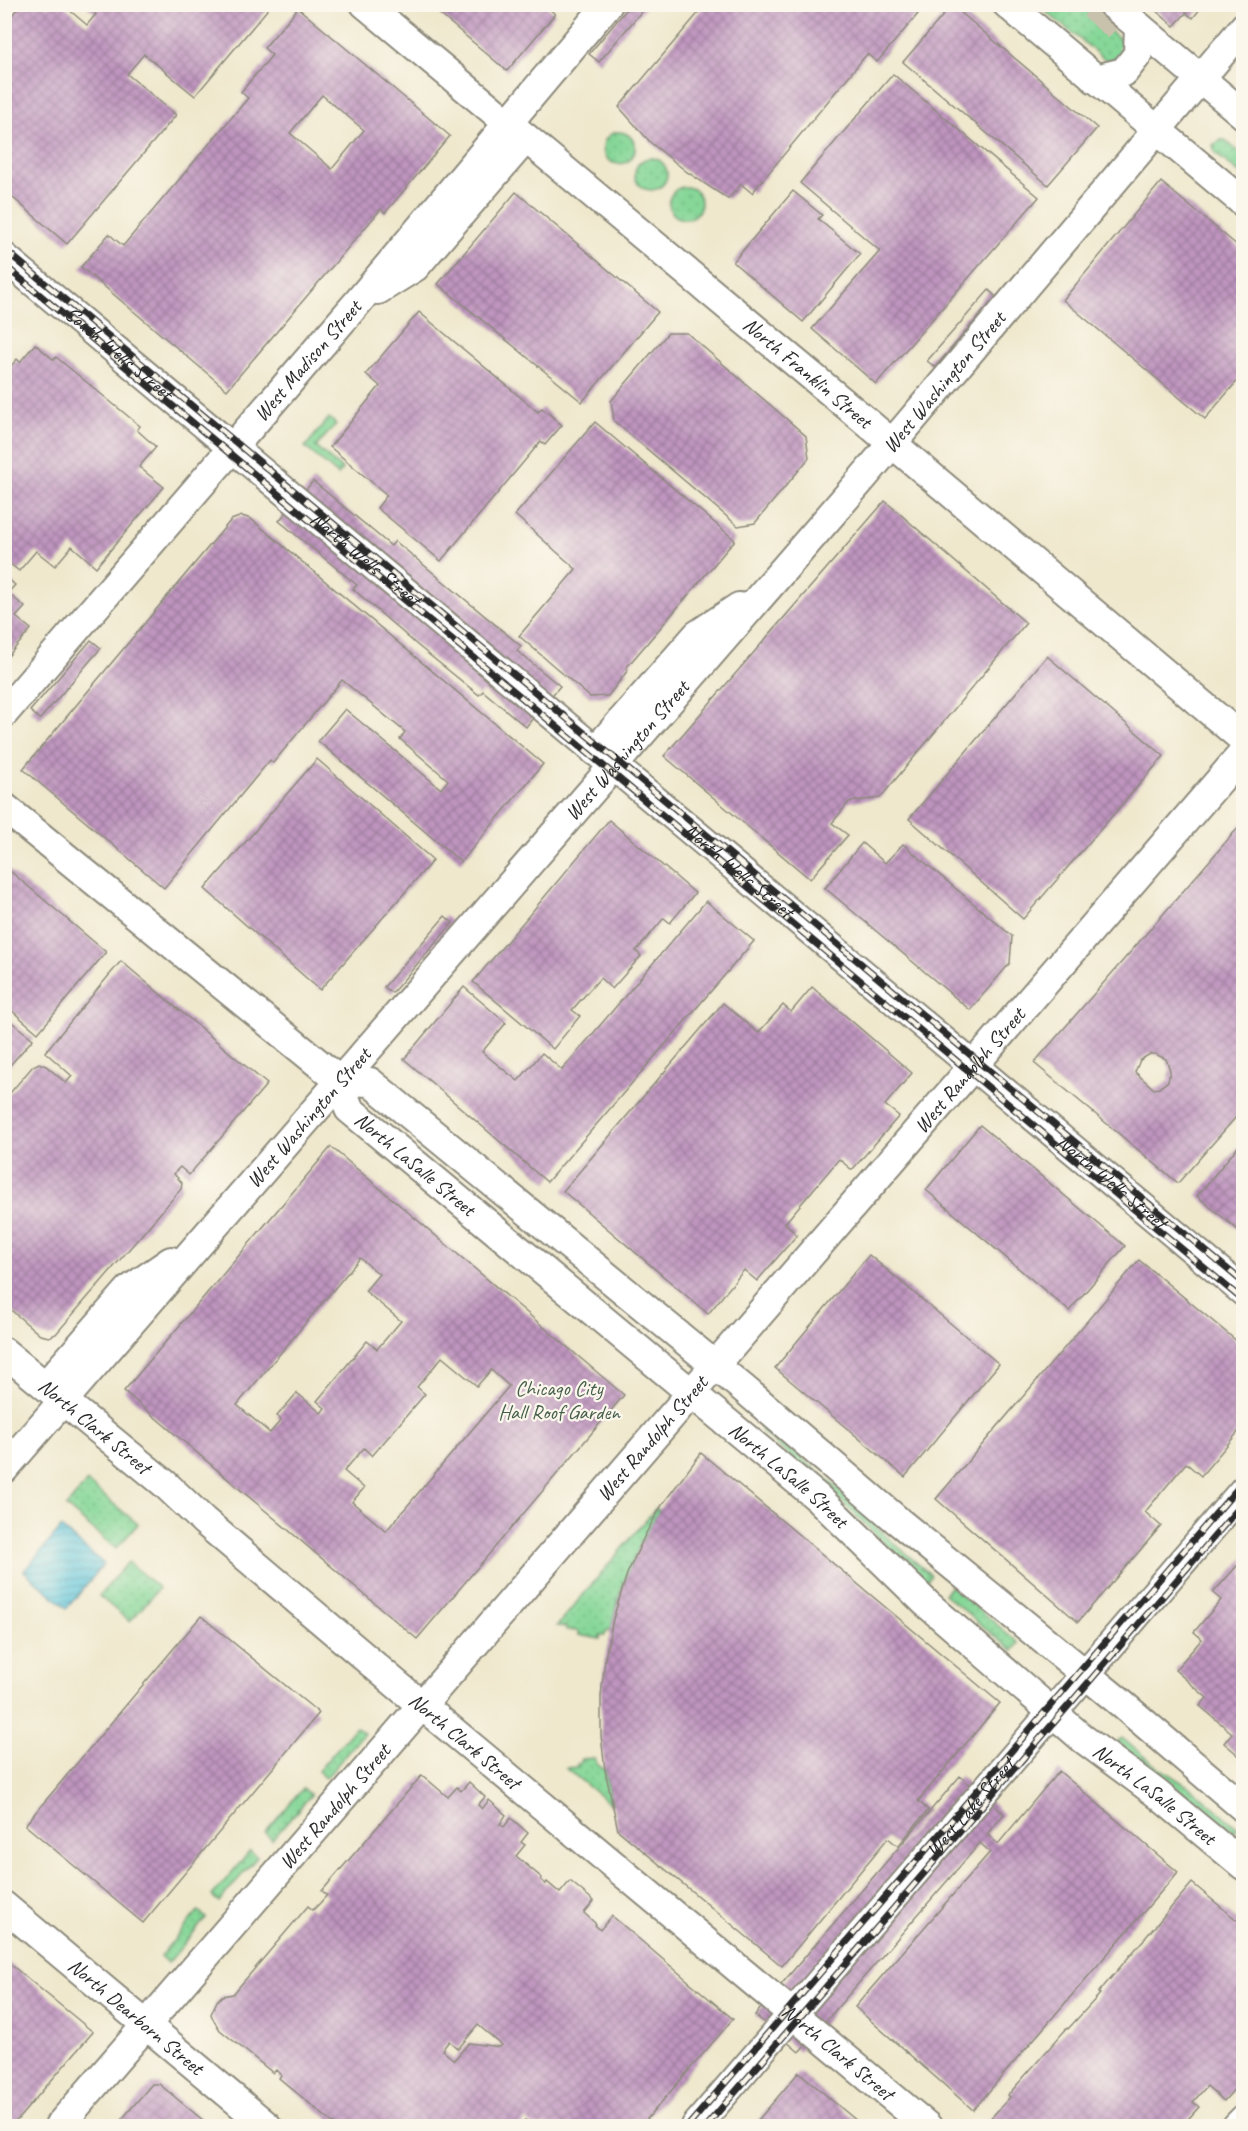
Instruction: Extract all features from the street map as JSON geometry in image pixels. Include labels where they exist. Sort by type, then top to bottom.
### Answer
[{"type":"main road","name":"North Franklin Street","points":[[365,4],[1244,740]]},
{"type":"main road","name":"West Madison Street","points":[[4,713],[358,302],[517,130],[608,4]]},
{"type":"main road","points":[[1007,4],[1244,203]]},
{"type":"main road","points":[[1112,4],[1244,115]]},
{"type":"main road","points":[[1095,79],[1124,72],[1138,54],[1139,27]]},
{"type":"main road","name":"West Washington Street","points":[[4,1469],[55,1393],[207,1236],[340,1081],[605,758],[769,588],[1244,27]]},
{"type":"main road","points":[[1219,182],[1244,198]]},
{"type":"main road","name":"South Wells Street","points":[[4,257],[233,448]]},
{"type":"main road","name":"North Wells Street","points":[[233,448],[1244,1292]]},
{"type":"main road","name":"West Randolph Street","points":[[59,2127],[1244,752]]},
{"type":"main road","points":[[4,807],[340,1081]]},
{"type":"main road","name":"North LaSalle Street","points":[[1244,1808],[1086,1674],[898,1521],[715,1365],[370,1082],[340,1081],[349,1109],[818,1498],[926,1604],[1082,1738],[1156,1793],[1244,1866]]},
{"type":"main road","name":"North Clark Street","points":[[4,1352],[165,1484],[242,1554],[927,2127]]},
{"type":"main road","name":"West Lake Street","points":[[696,2127],[1244,1490]]},
{"type":"main road","name":"North Dearborn Street","points":[[4,1906],[267,2127]]},
{"type":"main road","points":[[1237,2127],[1244,2119]]},
{"type":"green space","points":[[1038,5],[1080,5],[1121,40],[1122,53],[1112,60],[1104,59]]},
{"type":"green space","points":[[619,132],[630,137],[635,148],[630,159],[619,164],[608,159],[603,148],[608,137]]},
{"type":"green space","points":[[1225,140],[1243,156],[1243,176],[1215,153],[1213,145]]},
{"type":"green space","points":[[651,158],[662,163],[667,174],[662,185],[651,190],[640,185],[635,174],[640,163]]},
{"type":"green space","points":[[685,187],[696,192],[701,203],[696,214],[685,219],[674,214],[669,203],[674,192]]},
{"type":"green space","points":[[329,418],[336,424],[316,447],[342,469],[338,475],[305,447]]},
{"type":"green space","points":[[764,1426],[834,1485],[888,1538],[931,1575],[927,1580],[884,1543],[830,1490],[760,1431]]},
{"type":"green space","points":[[87,1482],[138,1524],[116,1549],[66,1507]]},
{"type":"green space","points":[[656,1508],[659,1511],[643,1539],[623,1584],[611,1631],[600,1635],[600,1639],[579,1635],[578,1631],[566,1630],[566,1627],[557,1626]]},
{"type":"green space","points":[[128,1562],[159,1588],[130,1622],[99,1596]]},
{"type":"green space","points":[[951,1586],[1019,1643],[1013,1651],[944,1594]]},
{"type":"green space","points":[[356,1727],[364,1733],[326,1778],[318,1771]]},
{"type":"green space","points":[[1122,1738],[1153,1764],[1194,1790],[1238,1828],[1234,1832],[1117,1742]]},
{"type":"green space","points":[[594,1758],[605,1770],[611,1805],[566,1768],[577,1767],[581,1759]]},
{"type":"green space","points":[[303,1788],[311,1795],[272,1840],[265,1833]]},
{"type":"green space","points":[[250,1851],[257,1857],[219,1902],[212,1896]]},
{"type":"green space","points":[[198,1911],[206,1918],[168,1963],[161,1956]]},
{"type":"water","points":[[61,1528],[104,1564],[67,1608],[24,1571]]},
{"type":"building","points":[[21,4],[44,4],[47,7],[49,4],[62,4],[87,25],[96,14],[84,4],[272,4],[195,96],[144,54],[127,74],[176,115],[67,244],[5,191],[5,24]]},
{"type":"building","points":[[428,4],[544,4],[555,14],[507,71]]},
{"type":"building","points":[[631,4],[648,4],[599,62],[589,54]]},
{"type":"building","points":[[706,4],[907,4],[918,14],[877,62],[867,54],[752,193],[741,184],[728,199],[687,172],[651,143],[619,107]]},
{"type":"building","points":[[1148,4],[1204,4],[1193,18],[1186,13],[1174,26]]},
{"type":"building","points":[[952,5],[1097,128],[1048,185],[903,62]]},
{"type":"building","points":[[298,8],[450,136],[385,213],[381,209],[227,390],[81,267],[109,234],[123,246],[248,98],[241,92],[272,55],[264,48]],"holes":[[[322,95],[364,130],[332,169],[290,133]]]},
{"type":"building","points":[[893,74],[1039,197],[876,384],[812,329],[880,251],[800,183]]},
{"type":"building","points":[[1161,182],[1244,251],[1244,373],[1205,419],[1063,300]]},
{"type":"building","points":[[793,191],[822,215],[818,219],[860,254],[803,322],[733,262]]},
{"type":"building","points":[[516,192],[658,312],[582,402],[438,284]]},
{"type":"building","points":[[989,290],[996,297],[935,367],[927,361]]},
{"type":"building","points":[[419,312],[538,412],[542,408],[562,425],[545,445],[541,441],[441,561],[377,508],[387,495],[330,447],[380,386],[366,374]]},
{"type":"building","points":[[668,333],[687,333],[806,436],[809,458],[755,523],[738,526],[614,421],[611,401]]},
{"type":"building","points":[[35,344],[54,360],[56,357],[140,426],[137,430],[156,447],[139,467],[164,487],[96,567],[72,546],[55,566],[36,551],[19,571],[4,559],[4,374],[17,359],[20,362]]},
{"type":"building","points":[[595,422],[735,540],[626,668],[628,670],[608,696],[590,697],[519,636],[576,569],[515,515]]},
{"type":"building","points":[[313,481],[391,546],[395,541],[521,646],[517,651],[560,686],[547,701],[299,498]]},
{"type":"building","points":[[885,501],[1026,623],[880,798],[849,802],[832,823],[848,835],[810,879],[664,756]]},
{"type":"building","points":[[293,504],[539,710],[526,727],[483,691],[479,695],[417,645],[353,589],[357,585],[279,521]]},
{"type":"building","points":[[242,516],[251,519],[543,764],[461,862],[318,741],[345,709],[441,789],[448,780],[400,739],[405,732],[342,680],[273,763],[270,760],[164,888],[23,769],[231,520]]},
{"type":"building","points":[[4,575],[15,585],[8,593],[25,607],[16,617],[31,629],[4,661]]},
{"type":"building","points":[[91,640],[101,648],[40,719],[30,711]]},
{"type":"building","points":[[1047,656],[1164,756],[1023,919],[909,819]]},
{"type":"building","points":[[317,759],[433,860],[320,990],[205,889]]},
{"type":"building","points":[[609,820],[695,893],[670,923],[664,918],[636,951],[641,956],[612,989],[600,978],[572,1010],[580,1016],[553,1049],[473,982]]},
{"type":"building","points":[[1244,821],[1244,1108],[1178,1183],[1034,1063]],"holes":[[[1150,1054],[1166,1059],[1170,1070],[1168,1081],[1154,1089],[1135,1072],[1140,1060]]]},
{"type":"building","points":[[862,843],[885,863],[903,844],[1012,936],[1010,963],[970,1010],[825,888]]},
{"type":"building","points":[[4,866],[106,952],[38,1033],[4,1004]]},
{"type":"building","points":[[706,901],[754,941],[547,1182],[404,1059],[464,987],[506,1023],[482,1052],[518,1081],[542,1053],[562,1070]]},
{"type":"building","points":[[445,916],[453,923],[392,993],[384,987]]},
{"type":"building","points":[[121,961],[267,1084],[189,1175],[180,1167],[177,1170],[174,1174],[182,1183],[181,1189],[56,1334],[49,1337],[40,1335],[4,1304],[4,1100],[33,1066],[39,1063],[66,1083],[72,1076],[45,1052]]},
{"type":"building","points":[[812,987],[912,1073],[885,1105],[899,1116],[852,1170],[839,1159],[785,1223],[797,1235],[757,1281],[744,1270],[708,1314],[563,1191],[723,1003],[758,1033],[783,1005],[791,1012]]},
{"type":"building","points":[[4,1016],[33,1039],[4,1072]]},
{"type":"building","points":[[980,1125],[1125,1246],[1069,1311],[926,1190]]},
{"type":"building","points":[[1241,1143],[1244,1145],[1244,1235],[1197,1196]]},
{"type":"building","points":[[331,1147],[624,1395],[417,1639],[124,1391]],"holes":[[[360,1258],[379,1274],[365,1291],[401,1321],[377,1349],[367,1341],[317,1401],[325,1408],[321,1413],[297,1393],[277,1416],[281,1420],[270,1433],[237,1405]],[[442,1357],[477,1386],[491,1370],[509,1386],[386,1531],[352,1502],[364,1488],[344,1471],[364,1448],[372,1456],[425,1394],[417,1387]]]},
{"type":"building","points":[[869,1255],[999,1364],[905,1477],[775,1368]]},
{"type":"building","points":[[1139,1260],[1244,1347],[1244,1425],[1201,1476],[1186,1463],[1145,1512],[1161,1526],[1078,1622],[936,1499]]},
{"type":"building","points":[[701,1453],[1000,1703],[918,1801],[928,1810],[898,1846],[888,1838],[782,1966],[618,1830],[605,1770],[601,1735],[601,1697],[605,1658],[613,1619],[627,1574],[645,1535],[662,1505]]},
{"type":"building","points":[[1244,1558],[1244,1760],[1224,1743],[1232,1733],[1200,1706],[1207,1698],[1175,1670],[1202,1639],[1194,1632],[1221,1600],[1213,1593]]},
{"type":"building","points":[[201,1616],[319,1713],[143,1923],[25,1825]]},
{"type":"building","points":[[1059,1771],[1178,1872],[973,2110],[855,2007],[990,1852],[980,1843],[799,2052],[755,2015],[960,1776],[1004,1814],[987,1834],[998,1844]]},
{"type":"building","points":[[422,1775],[448,1797],[457,1787],[461,1791],[469,1782],[485,1797],[478,1805],[482,1809],[489,1800],[506,1815],[500,1824],[504,1827],[511,1818],[528,1833],[521,1842],[525,1845],[516,1856],[542,1878],[541,1880],[560,1893],[570,1881],[594,1901],[584,1913],[600,1930],[612,1916],[733,2019],[641,2126],[534,2126],[525,2120],[520,2126],[332,2126],[334,2124],[279,2078],[281,2075],[276,2070],[273,2073],[220,2030],[211,2014],[217,2001],[222,1996],[233,1994],[308,1906],[313,1910],[320,1903],[327,1895],[322,1891]],"holes":[[[478,2025],[502,2045],[500,2047],[469,2043],[454,2060],[442,2050],[449,2041],[458,2049]]]},
{"type":"building","points":[[1192,1883],[1244,1926],[1244,2078],[1224,2101],[1207,2086],[1193,2102],[1199,2107],[1182,2126],[998,2126],[990,2119],[1010,2097],[1008,2095],[1100,1994],[1098,1993]]},
{"type":"building","points":[[4,1959],[93,2032],[12,2126],[4,2126]]},
{"type":"building","points":[[799,2072],[834,2102],[863,2126],[753,2126]]},
{"type":"building","points":[[152,2084],[159,2084],[210,2126],[116,2126]]},
{"type":"tunnel","points":[[1094,4],[1132,37]]},
{"type":"railway","points":[[4,249],[1244,1283]]},
{"type":"railway","points":[[4,265],[1244,1301]]},
{"type":"railway","points":[[688,2126],[1244,1481]]},
{"type":"railway","points":[[706,2126],[1244,1502]]},
{"type":"park label","name":"Chicago City Hall Roof Garden","points":[[559,1400]]}]
